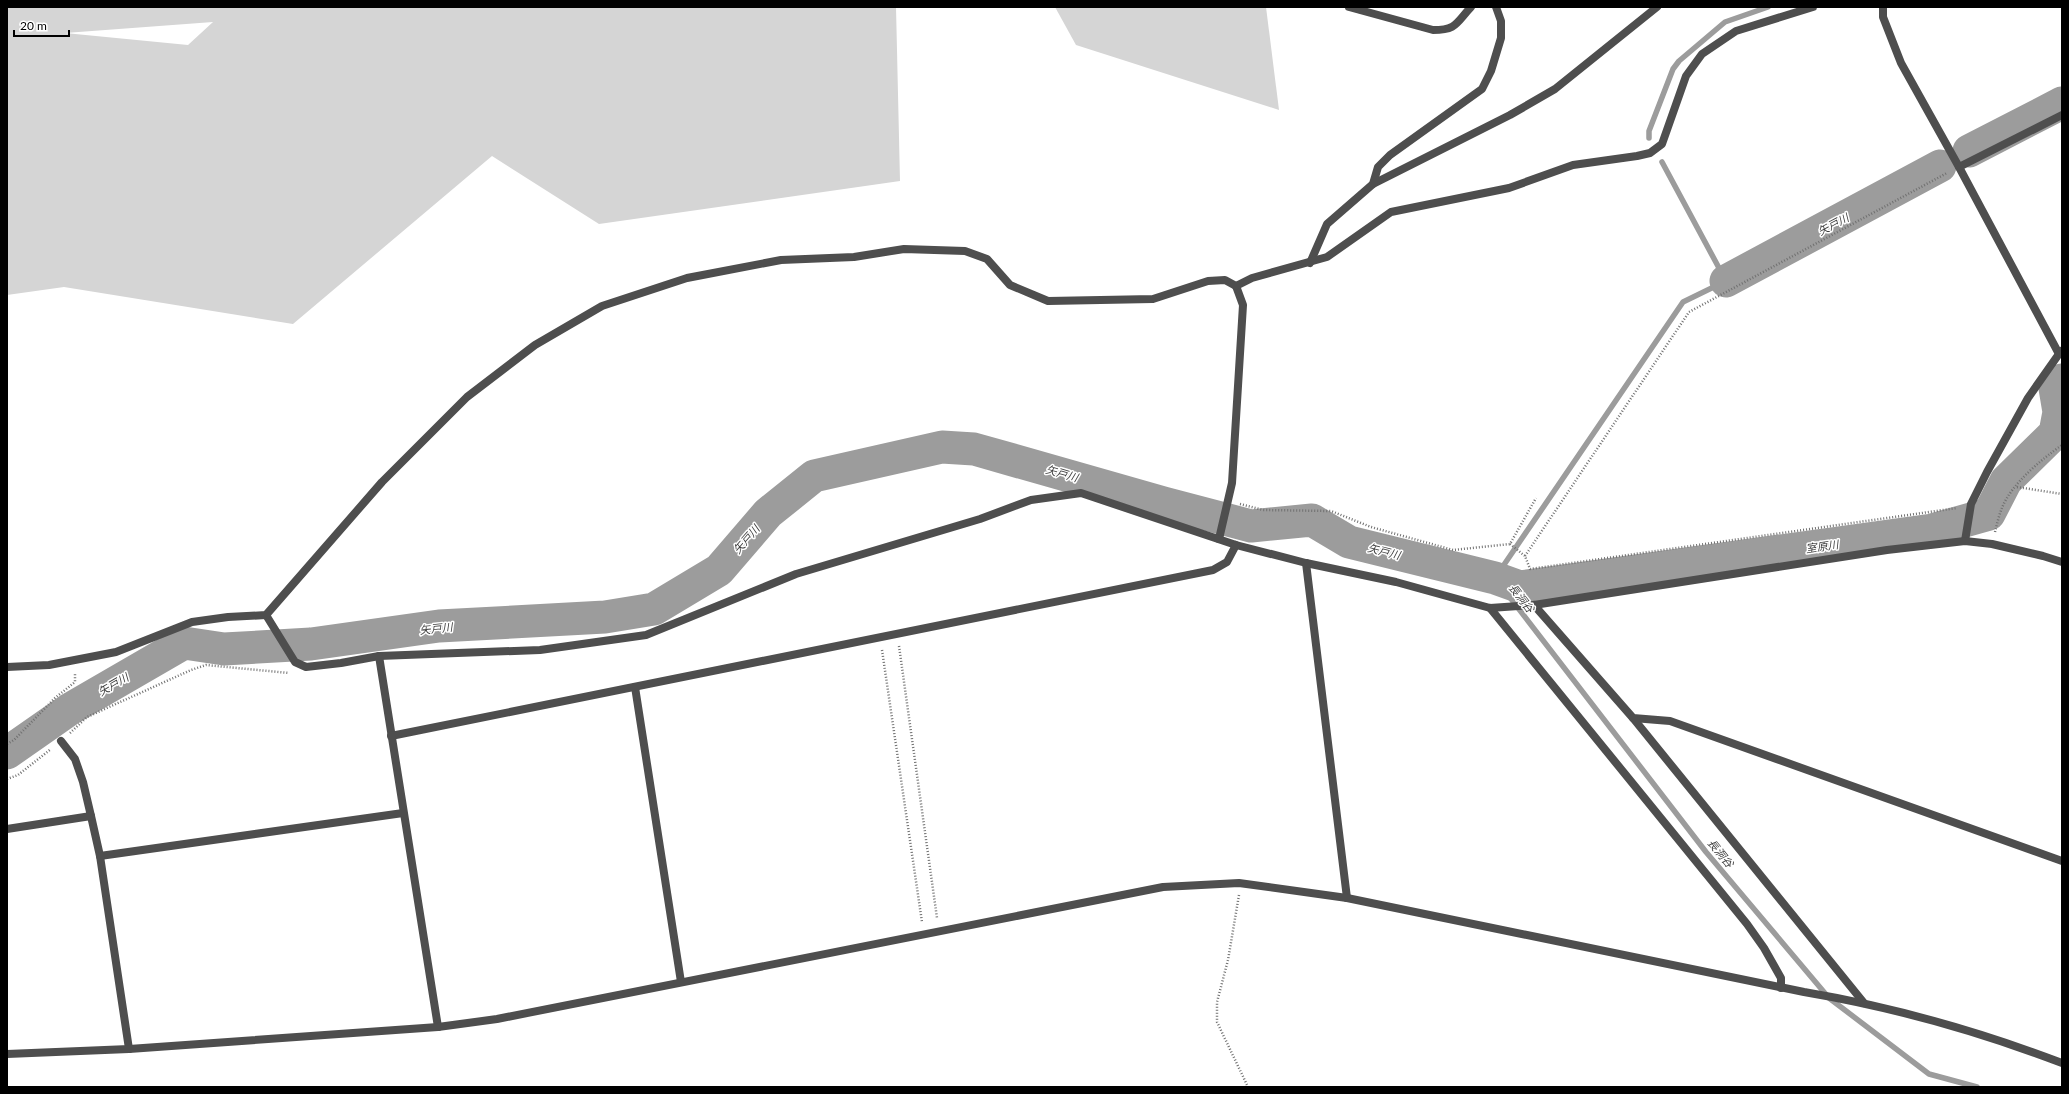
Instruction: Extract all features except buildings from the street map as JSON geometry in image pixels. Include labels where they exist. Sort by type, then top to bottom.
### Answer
[{"type":"street","points":[[1349,7],[1433,30],[1447,30],[1457,25],[1471,7]]},
{"type":"street","points":[[1373,184],[1378,166],[1390,155],[1482,89],[1491,71],[1501,38],[1501,21],[1496,7]]},
{"type":"street","points":[[1310,263],[1327,224],[1373,184],[1510,114],[1555,89],[1657,7]]},
{"type":"street","points":[[1236,286],[1252,278],[1327,258],[1391,212],[1509,188],[1573,165],[1650,153],[1662,144],[1686,76],[1702,54],[1736,31],[1813,7]]},
{"type":"street","points":[[1883,7],[1883,17],[1901,63],[2060,352],[2028,398],[1971,504],[1965,541]]},
{"type":"street","points":[[1959,167],[2062,115]]},
{"type":"street","points":[[7,667],[49,665],[116,652],[192,622],[228,617],[266,615],[382,482],[467,397],[535,345],[610,303],[687,278],[781,260],[854,256],[904,250],[966,250],[987,259],[1010,285],[1048,301],[1153,299],[1208,281],[1225,280],[1236,286],[1244,305],[1232,483],[1219,539]]},
{"type":"street","points":[[266,615],[295,662],[306,667],[341,663],[379,656],[540,650],[646,635],[796,574],[980,519],[1030,500],[1081,493],[1236,545],[1306,563],[1396,582],[1490,608],[1534,605],[1887,550],[1965,541],[1992,544],[2062,562]]},
{"type":"street","points":[[391,736],[1213,570],[1227,562],[1236,545]]},
{"type":"street","points":[[1306,563],[1347,898]]},
{"type":"street","points":[[1534,605],[1633,718],[1864,1002]]},
{"type":"street","points":[[1490,608],[1747,924],[1764,948],[1781,978],[1781,988]]},
{"type":"street","points":[[379,656],[438,1027]]},
{"type":"street","points":[[635,687],[681,982]]},
{"type":"street","points":[[1633,718],[1670,721],[2062,861]]},
{"type":"street","points":[[61,741],[75,759],[83,782],[100,856],[129,1049]]},
{"type":"street","points":[[100,856],[403,813]]},
{"type":"street","points":[[7,829],[91,816]]},
{"type":"street","points":[[7,1054],[129,1049],[438,1027],[497,1019],[938,930],[1163,887],[1239,883],[1347,898],[1781,988],[1864,1002],[1934,1020],[2015,1045],[2062,1063]]},
{"type":"path","points":[[1525,556],[1689,312],[1959,167]]},
{"type":"path","points":[[1992,544],[2002,507],[2016,487],[2040,460],[2062,445]]},
{"type":"path","points":[[2016,487],[2062,494]]},
{"type":"path","points":[[1510,544],[1536,498]]},
{"type":"path","points":[[1227,504],[1263,510],[1331,511],[1371,527],[1453,550],[1510,544],[1525,556],[1530,569],[1951,510],[1971,504]]},
{"type":"path","points":[[897,633],[938,930]]},
{"type":"path","points":[[880,638],[924,933]]},
{"type":"path","points":[[7,744],[14,740],[55,698],[75,682],[76,660]]},
{"type":"path","points":[[7,779],[18,775],[61,741],[87,717],[191,670],[206,665],[287,674],[306,667]]},
{"type":"path","points":[[1239,883],[1239,897],[1228,960],[1216,1012],[1217,1022],[1248,1087]]},
{"type":"shaded area","points":[[7,7],[896,7],[900,181],[599,224],[492,156],[293,324],[64,287],[7,295]],"holes":[[[213,22],[188,45],[65,33]]]},
{"type":"shaded area","points":[[1055,7],[1266,7],[1279,110],[1076,45]]},
{"type":"waterway","points":[[1649,138],[1649,131],[1673,69],[1679,61],[1725,22],[1768,7]]},
{"type":"waterway","name":"矢戸川","points":[[1969,151],[2062,103]]},
{"type":"waterway","name":"長洞谷","points":[[1662,162],[1726,281],[1683,302],[1495,578],[1706,852],[1829,998],[1929,1074],[1977,1087]]},
{"type":"waterway","name":"矢戸川","points":[[1726,281],[1940,166]]},
{"type":"waterway","name":"矢戸川","points":[[7,753],[70,709],[184,643],[224,649],[311,644],[439,626],[605,617],[654,609],[719,570],[768,513],[814,476],[942,447],[974,449],[1251,526],[1312,520],[1349,542],[1495,578],[1520,587],[1932,530],[1989,514],[2006,481],[2055,433],[2059,412],[2055,388],[2062,380]]},
{"type":"water label","name":"室原川","points":[[1822,546]]}]
